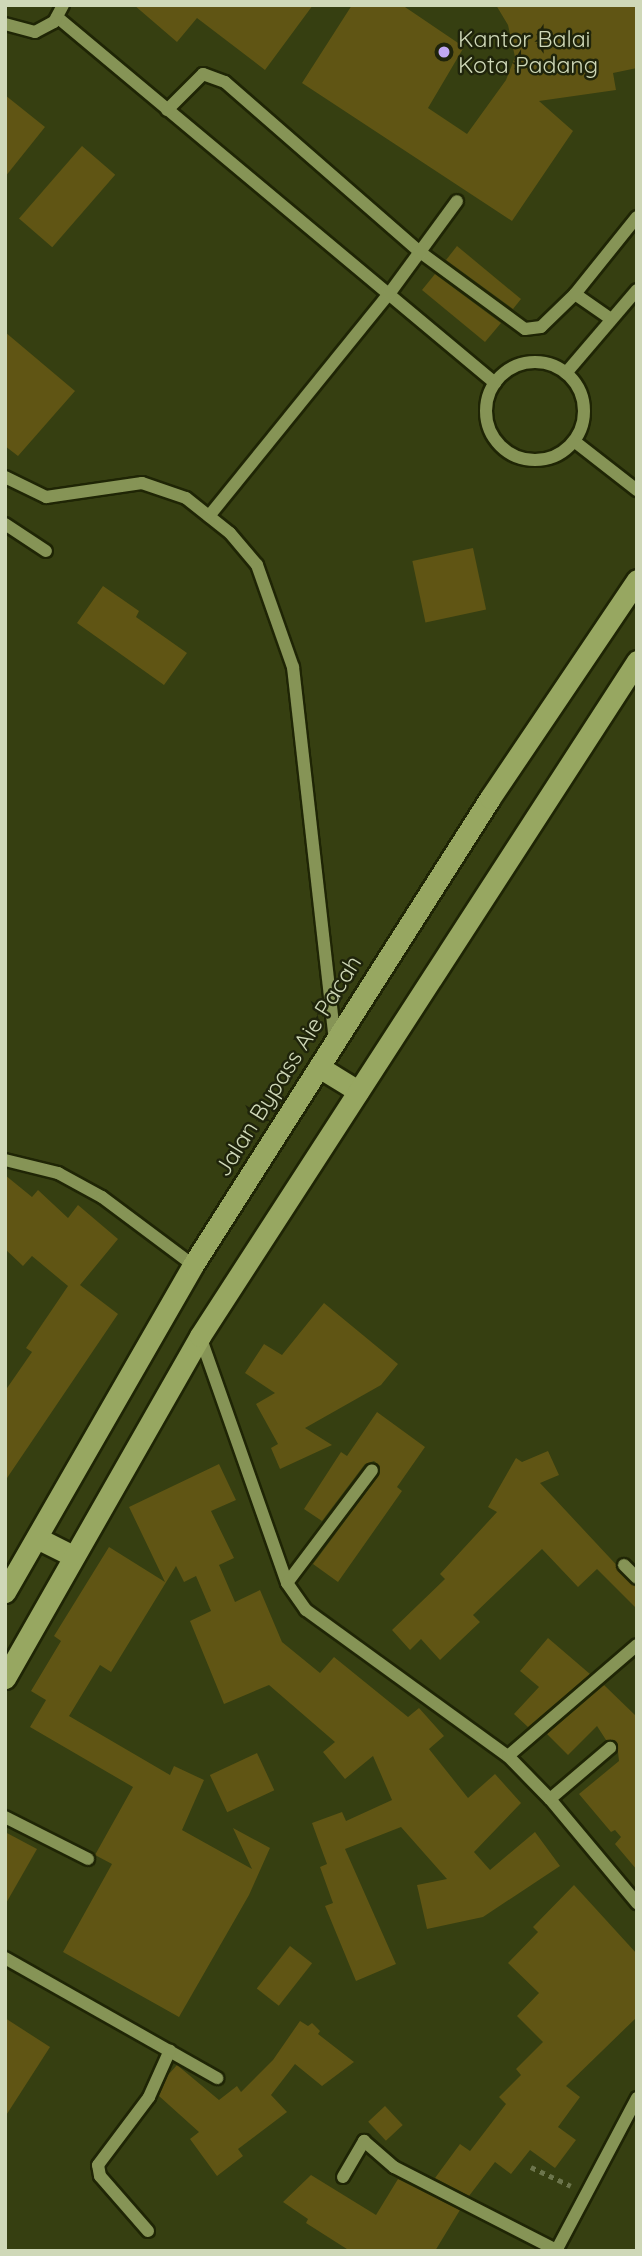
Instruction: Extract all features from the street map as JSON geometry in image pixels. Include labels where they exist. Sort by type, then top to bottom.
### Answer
[{"type":"highway","name":"Jalan Bypass Aie Pacah","points":[[5,1592],[193,1265],[335,1040],[637,580]]},
{"type":"highway","points":[[5,1678],[200,1336],[637,661]]},
{"type":"highway","points":[[318,1067],[358,1091]]},
{"type":"highway","points":[[37,1538],[73,1556]]},
{"type":"street","points":[[5,40],[45,29],[60,11],[167,110],[495,383]]},
{"type":"street","points":[[5,24],[24,33]]},
{"type":"street","points":[[167,110],[203,74],[213,75],[420,252],[525,329],[541,327],[575,294],[637,217]]},
{"type":"street","points":[[209,516],[389,294],[457,201]]},
{"type":"street","points":[[566,373],[637,290]]},
{"type":"street","points":[[575,294],[611,319]]},
{"type":"street","points":[[528,362],[549,364],[566,373],[578,388],[584,406],[574,442],[560,454],[542,460],[506,451],[494,437],[487,419],[487,401],[495,383],[509,369],[528,362]]},
{"type":"street","points":[[574,442],[637,490]]},
{"type":"street","points":[[5,477],[46,497],[142,483],[186,498],[209,516],[257,565],[293,667],[335,1040]]},
{"type":"street","points":[[5,524],[46,551]]},
{"type":"street","points":[[5,1160],[58,1173],[102,1197],[193,1265]]},
{"type":"street","points":[[200,1336],[288,1583],[306,1610],[329,1631],[508,1756],[550,1799],[637,1903]]},
{"type":"street","points":[[288,1583],[372,1470]]},
{"type":"street","points":[[624,1565],[637,1578]]},
{"type":"street","points":[[508,1756],[637,1644]]},
{"type":"street","points":[[550,1799],[610,1748]]},
{"type":"street","points":[[5,1817],[88,1859]]},
{"type":"street","points":[[5,1958],[217,2078]]},
{"type":"street","points":[[148,2231],[100,2176],[98,2165],[149,2097],[170,2050]]},
{"type":"street","points":[[343,2177],[364,2141],[394,2166],[556,2250],[637,2098]]},
{"type":"path","points":[[531,2167],[554,2181],[589,2191]]},
{"type":"building","points":[[134,5],[313,5],[265,70],[197,18],[177,42]]},
{"type":"building","points":[[352,5],[402,5],[464,47],[428,108],[467,134],[506,80],[515,57],[508,25],[496,5],[637,5],[637,68],[613,73],[616,90],[539,101],[573,131],[512,221],[302,83]]},
{"type":"building","points":[[5,95],[45,127],[5,177]]},
{"type":"building","points":[[82,146],[115,175],[52,247],[19,218]]},
{"type":"building","points":[[457,246],[521,299],[513,309],[446,260]]},
{"type":"building","points":[[435,274],[501,323],[485,342],[422,290]]},
{"type":"building","points":[[5,332],[75,391],[18,456],[5,446]]},
{"type":"building","points":[[473,548],[486,610],[425,623],[412,561]]},
{"type":"building","points":[[103,586],[139,611],[136,617],[187,653],[164,685],[77,623]]},
{"type":"building","points":[[5,1175],[32,1197],[38,1190],[68,1218],[78,1205],[118,1239],[80,1285],[118,1314],[5,1481],[5,1391],[32,1352],[26,1348],[68,1286],[32,1256],[23,1266],[5,1249]]},
{"type":"building","points":[[324,1303],[398,1364],[381,1385],[305,1428],[332,1445],[280,1469],[271,1448],[278,1444],[256,1404],[275,1393],[245,1373],[264,1344],[282,1355]]},
{"type":"building","points":[[377,1412],[425,1447],[397,1487],[402,1491],[338,1582],[313,1564],[379,1475],[380,1466],[374,1461],[365,1464],[322,1521],[304,1509],[341,1452],[347,1456]]},
{"type":"building","points":[[548,1451],[559,1475],[540,1483],[637,1587],[637,1609],[597,1569],[578,1587],[542,1549],[473,1615],[480,1622],[440,1660],[421,1639],[410,1650],[392,1630],[445,1579],[440,1574],[497,1512],[488,1507],[516,1458],[522,1462]]},
{"type":"building","points":[[219,1464],[236,1500],[211,1511],[234,1558],[219,1565],[235,1602],[260,1590],[282,1642],[320,1673],[334,1657],[408,1717],[419,1708],[444,1736],[429,1749],[468,1798],[495,1774],[521,1803],[474,1852],[490,1870],[535,1832],[560,1866],[483,1917],[427,1929],[417,1885],[447,1879],[401,1827],[345,1849],[396,1964],[356,1981],[325,1906],[333,1903],[320,1867],[327,1864],[312,1823],[342,1812],[346,1821],[392,1800],[373,1756],[345,1779],[323,1752],[335,1742],[269,1685],[224,1704],[190,1621],[211,1611],[196,1576],[184,1582],[176,1566],[111,1672],[100,1665],[69,1716],[170,1775],[174,1766],[204,1780],[182,1830],[252,1869],[233,1828],[270,1848],[249,1895],[179,2017],[63,1952],[112,1864],[95,1855],[133,1787],[30,1727],[46,1700],[31,1691],[61,1641],[54,1636],[109,1547],[165,1582],[129,1507]]},
{"type":"building","points":[[548,1638],[590,1674],[528,1727],[514,1714],[539,1687],[520,1671]]},
{"type":"building","points":[[604,1685],[637,1717],[637,1870],[615,1844],[621,1837],[615,1830],[611,1832],[579,1794],[619,1761],[617,1743],[606,1740],[597,1726],[568,1755],[547,1734]]},
{"type":"building","points":[[257,1753],[274,1790],[227,1812],[210,1775]]},
{"type":"building","points":[[5,1832],[37,1849],[5,1905]]},
{"type":"building","points":[[574,1885],[637,1954],[637,2017],[566,2086],[580,2097],[558,2127],[576,2140],[555,2168],[530,2150],[511,2174],[495,2162],[469,2196],[435,2178],[460,2144],[470,2151],[506,2104],[499,2097],[521,2075],[516,2069],[543,2042],[517,2016],[539,1993],[508,1963],[538,1932],[533,1927]]},
{"type":"building","points":[[290,1946],[312,1963],[279,2006],[257,1989]]},
{"type":"building","points":[[5,2018],[50,2047],[5,2117]]},
{"type":"building","points":[[300,2021],[308,2026],[312,2023],[320,2031],[318,2034],[354,2062],[322,2086],[295,2064],[271,2095],[287,2112],[238,2149],[243,2156],[217,2176],[190,2139],[199,2132],[159,2096],[168,2075],[177,2065],[219,2100],[237,2086],[241,2092],[273,2060]]},
{"type":"building","points":[[385,2106],[403,2125],[386,2141],[368,2122]]},
{"type":"building","points":[[311,2175],[376,2215],[398,2179],[460,2210],[435,2251],[350,2251],[306,2223],[308,2219],[283,2202]]},
{"type":"place","name":"Kantor Balai Kota Padang","points":[[444,52]]}]
